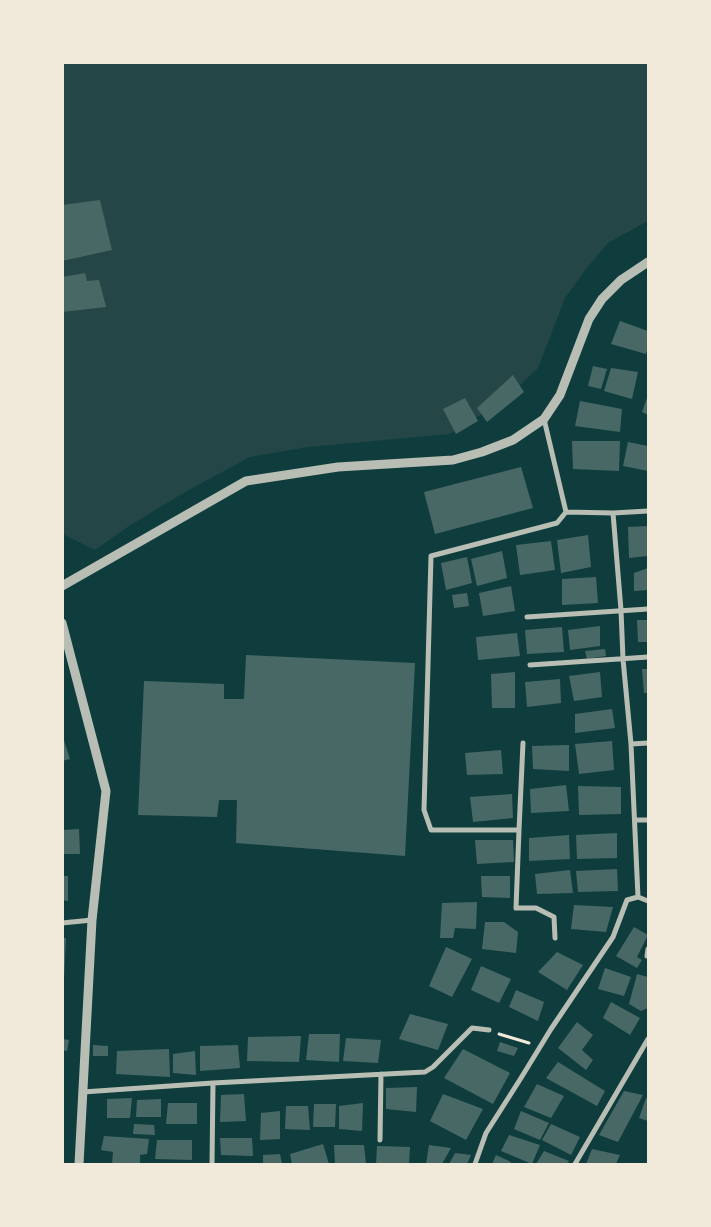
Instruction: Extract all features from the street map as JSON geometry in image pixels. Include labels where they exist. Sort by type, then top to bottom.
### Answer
[{"type":"street","points":[[62,586],[246,481],[338,467],[453,460],[482,452],[512,440],[544,419],[560,395],[589,319],[602,299],[621,280],[648,262]]},
{"type":"street","points":[[544,419],[566,512]]},
{"type":"street","points":[[566,512],[613,513],[648,511]]},
{"type":"street","points":[[519,830],[431,830],[424,810],[431,556],[557,523],[566,512]]},
{"type":"street","points":[[613,513],[635,820],[638,897]]},
{"type":"street","points":[[527,617],[648,609]]},
{"type":"street","points":[[62,622],[106,791],[92,920],[78,1164]]},
{"type":"street","points":[[530,665],[648,657]]},
{"type":"street","points":[[522,743],[516,908],[536,908],[554,917],[555,938]]},
{"type":"street","points":[[630,744],[648,743]]},
{"type":"street","points":[[635,820],[648,820]]},
{"type":"street","points":[[475,1164],[486,1133],[551,1029],[614,937],[627,900],[638,897],[648,901]]},
{"type":"street","points":[[62,923],[92,920]]},
{"type":"street","points":[[648,949],[648,956]]},
{"type":"street","points":[[82,1092],[425,1072],[434,1067],[472,1028],[489,1030]]},
{"type":"street","points":[[576,1164],[648,1040]]},
{"type":"street","points":[[380,1140],[381,1074]]},
{"type":"street","points":[[212,1164],[213,1083]]},
{"type":"path","points":[[489,1030],[540,1047]]},
{"type":"shaded area","points":[[62,63],[648,63],[648,221],[608,243],[586,269],[565,298],[538,368],[503,401],[450,434],[308,447],[250,457],[185,492],[129,526],[95,550],[63,534]]},
{"type":"building","points":[[100,200],[112,250],[62,261],[62,205]]},
{"type":"building","points":[[85,273],[87,281],[99,280],[106,307],[62,312],[62,277]]},
{"type":"building","points":[[620,321],[648,331],[646,354],[611,344]]},
{"type":"building","points":[[593,366],[607,369],[601,389],[588,386]]},
{"type":"building","points":[[611,368],[638,372],[632,399],[604,391]]},
{"type":"building","points":[[513,375],[524,392],[487,422],[477,408]]},
{"type":"building","points":[[648,395],[648,415],[642,412]]},
{"type":"building","points":[[465,398],[478,421],[456,434],[443,409]]},
{"type":"building","points":[[580,401],[622,409],[620,432],[575,426]]},
{"type":"building","points":[[572,441],[620,441],[619,471],[573,469]]},
{"type":"building","points":[[628,442],[648,446],[648,471],[623,466]]},
{"type":"building","points":[[521,467],[533,508],[435,534],[424,492]]},
{"type":"building","points":[[648,526],[648,556],[629,558],[628,527]]},
{"type":"building","points":[[588,535],[591,567],[561,573],[557,540]]},
{"type":"building","points":[[551,541],[555,570],[520,575],[516,545]]},
{"type":"building","points":[[502,551],[507,578],[477,586],[471,559]]},
{"type":"building","points":[[467,557],[472,583],[446,590],[441,563]]},
{"type":"building","points":[[648,568],[648,590],[634,591],[634,573]]},
{"type":"building","points":[[596,577],[598,603],[562,605],[562,579]]},
{"type":"building","points":[[511,586],[515,611],[483,616],[479,593]]},
{"type":"building","points":[[467,593],[469,606],[454,608],[452,595]]},
{"type":"building","points":[[637,620],[648,620],[648,642],[638,642]]},
{"type":"building","points":[[600,626],[600,646],[570,650],[568,630]]},
{"type":"building","points":[[562,627],[564,652],[527,654],[525,630]]},
{"type":"building","points":[[517,633],[520,656],[478,660],[476,637]]},
{"type":"building","points":[[605,649],[606,656],[587,659],[585,651]]},
{"type":"building","points":[[246,655],[415,663],[405,856],[236,843],[237,800],[219,800],[217,817],[138,815],[144,681],[224,684],[224,699],[244,699]]},
{"type":"building","points":[[642,669],[648,669],[648,693],[644,693]]},
{"type":"building","points":[[515,672],[515,708],[492,708],[491,674]]},
{"type":"building","points":[[600,672],[602,697],[574,701],[569,676]]},
{"type":"building","points":[[560,679],[561,703],[527,707],[525,682]]},
{"type":"building","points":[[612,709],[615,728],[575,733],[575,714]]},
{"type":"building","points":[[62,734],[70,759],[62,761]]},
{"type":"building","points":[[612,741],[614,770],[579,774],[575,744]]},
{"type":"building","points":[[569,745],[569,771],[533,769],[532,746]]},
{"type":"building","points":[[501,750],[503,774],[467,775],[465,753]]},
{"type":"building","points":[[566,785],[569,811],[531,813],[530,789]]},
{"type":"building","points":[[578,786],[621,787],[621,814],[579,815]]},
{"type":"building","points":[[512,794],[513,818],[473,822],[470,797]]},
{"type":"building","points":[[79,829],[80,854],[62,854],[62,830]]},
{"type":"building","points":[[617,833],[617,858],[577,859],[576,835]]},
{"type":"building","points":[[569,835],[570,859],[529,861],[529,838]]},
{"type":"building","points":[[475,840],[513,840],[514,862],[477,864]]},
{"type":"building","points":[[617,869],[618,891],[578,892],[576,871]]},
{"type":"building","points":[[570,870],[573,893],[537,894],[535,874]]},
{"type":"building","points":[[62,876],[68,876],[68,901],[62,900]]},
{"type":"building","points":[[481,876],[510,876],[510,898],[482,897]]},
{"type":"building","points":[[477,902],[476,929],[455,928],[453,938],[440,938],[442,903]]},
{"type":"building","points":[[574,905],[613,907],[606,932],[571,929]]},
{"type":"building","points":[[485,922],[504,922],[518,932],[516,953],[482,949]]},
{"type":"building","points":[[634,927],[648,935],[637,957],[642,960],[637,968],[616,956]]},
{"type":"building","points":[[62,938],[66,938],[64,980],[62,980]]},
{"type":"building","points":[[446,947],[472,959],[452,997],[429,986]]},
{"type":"building","points":[[557,952],[583,965],[567,990],[538,972]]},
{"type":"building","points":[[481,966],[511,979],[499,1003],[471,990]]},
{"type":"building","points":[[605,968],[631,977],[624,996],[598,989]]},
{"type":"building","points":[[637,974],[648,977],[648,1008],[641,1011],[629,1004]]},
{"type":"building","points":[[516,990],[544,1002],[538,1021],[509,1007]]},
{"type":"building","points":[[611,1002],[640,1018],[630,1035],[603,1018]]},
{"type":"building","points":[[410,1014],[448,1024],[438,1050],[399,1039]]},
{"type":"building","points":[[577,1022],[593,1035],[582,1050],[593,1060],[586,1070],[558,1048]]},
{"type":"building","points":[[309,1034],[340,1034],[339,1062],[306,1060]]},
{"type":"building","points":[[301,1036],[299,1062],[247,1061],[248,1037]]},
{"type":"building","points":[[346,1038],[381,1040],[378,1063],[343,1061]]},
{"type":"building","points":[[62,1039],[69,1040],[67,1051],[62,1050]]},
{"type":"building","points":[[500,1042],[518,1048],[514,1056],[497,1051]]},
{"type":"building","points":[[93,1045],[108,1046],[108,1056],[93,1056]]},
{"type":"building","points":[[238,1045],[240,1068],[200,1071],[200,1046]]},
{"type":"building","points":[[169,1049],[170,1077],[116,1074],[117,1051]]},
{"type":"building","points":[[463,1049],[510,1073],[493,1104],[444,1078]]},
{"type":"building","points":[[195,1051],[196,1075],[173,1073],[173,1054]]},
{"type":"building","points":[[558,1062],[605,1091],[597,1106],[546,1078]]},
{"type":"building","points":[[537,1084],[564,1096],[551,1118],[524,1107]]},
{"type":"building","points":[[417,1087],[416,1112],[386,1109],[386,1088]]},
{"type":"building","points":[[624,1091],[643,1095],[618,1142],[599,1135]]},
{"type":"building","points":[[244,1094],[246,1121],[220,1122],[221,1095]]},
{"type":"building","points":[[443,1094],[483,1109],[466,1140],[430,1121]]},
{"type":"building","points":[[132,1098],[130,1118],[107,1118],[107,1099]]},
{"type":"building","points":[[646,1098],[648,1099],[648,1121],[639,1118]]},
{"type":"building","points":[[161,1099],[161,1117],[136,1117],[137,1100]]},
{"type":"building","points":[[168,1103],[197,1103],[197,1124],[166,1124]]},
{"type":"building","points":[[363,1103],[362,1131],[339,1129],[339,1106]]},
{"type":"building","points":[[314,1104],[336,1104],[335,1127],[313,1127]]},
{"type":"building","points":[[286,1106],[308,1106],[310,1130],[285,1129]]},
{"type":"building","points":[[280,1111],[280,1139],[260,1140],[261,1113]]},
{"type":"building","points":[[521,1111],[549,1123],[540,1140],[514,1129]]},
{"type":"building","points":[[134,1124],[154,1125],[155,1135],[133,1134]]},
{"type":"building","points":[[551,1124],[580,1137],[571,1155],[542,1140]]},
{"type":"building","points":[[509,1135],[540,1145],[532,1164],[501,1151]]},
{"type":"building","points":[[104,1136],[149,1139],[147,1154],[140,1155],[140,1164],[112,1164],[113,1152],[101,1150]]},
{"type":"building","points":[[220,1138],[252,1138],[253,1156],[221,1155]]},
{"type":"building","points":[[157,1140],[192,1140],[192,1160],[155,1159]]},
{"type":"building","points":[[323,1144],[329,1164],[292,1164],[290,1154]]},
{"type":"building","points":[[334,1145],[364,1145],[366,1164],[335,1164]]},
{"type":"building","points":[[429,1145],[451,1148],[442,1164],[426,1164]]},
{"type":"building","points":[[377,1146],[410,1147],[409,1164],[376,1164]]},
{"type":"building","points":[[592,1149],[620,1155],[616,1164],[586,1164]]},
{"type":"building","points":[[544,1151],[569,1161],[567,1164],[536,1164]]},
{"type":"building","points":[[455,1153],[471,1155],[467,1164],[449,1164]]},
{"type":"building","points":[[280,1154],[282,1164],[263,1164],[263,1155]]},
{"type":"building","points":[[496,1155],[511,1162],[510,1164],[492,1164]]}]
